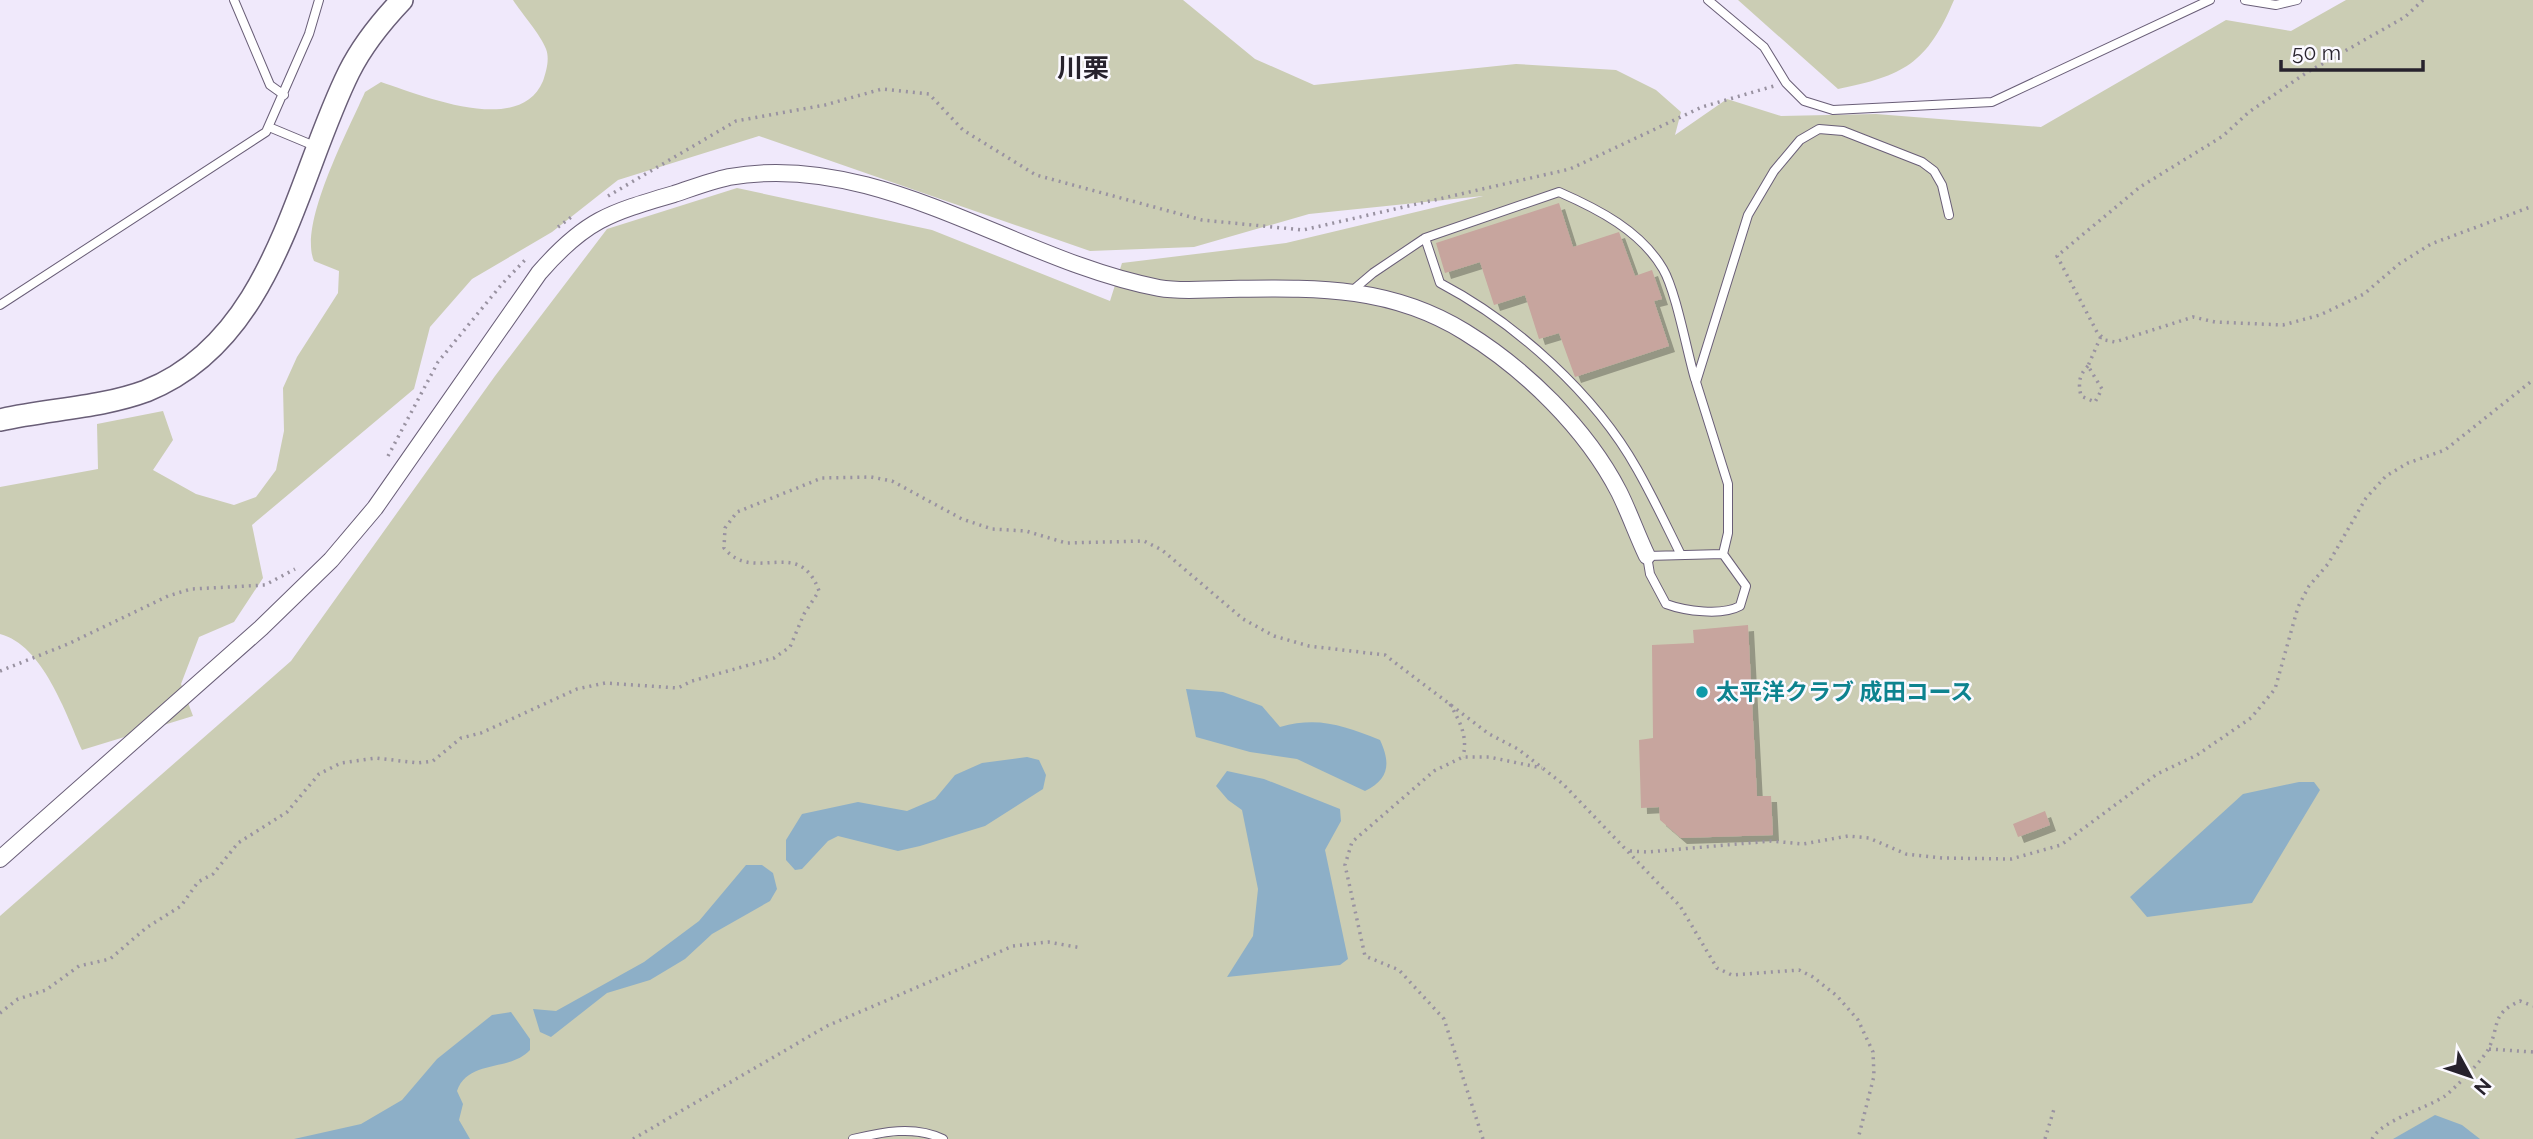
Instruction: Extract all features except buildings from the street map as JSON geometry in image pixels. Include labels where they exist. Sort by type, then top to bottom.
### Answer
[{"type":"street","points":[[0,420],[146,390],[197,359],[237,318],[256,292],[276,251],[349,71],[368,41],[402,0]]},
{"type":"street","points":[[0,859],[261,628],[331,560],[375,508],[539,273],[568,240],[599,219],[730,177],[812,176],[847,180],[894,192],[1014,242],[1122,281],[1166,289],[1353,290],[1418,307],[1464,332],[1510,364],[1590,447],[1618,491],[1647,556]]},
{"type":"lane","points":[[234,0],[270,85],[284,95]]},
{"type":"lane","points":[[0,305],[255,142],[270,127],[312,26],[319,0]]},
{"type":"lane","points":[[1708,0],[1764,47],[1786,83],[1804,101],[1833,110],[1992,102],[2210,0]]},
{"type":"lane","points":[[2245,0],[2276,5],[2297,0]]},
{"type":"lane","points":[[270,127],[317,147]]},
{"type":"lane","points":[[1696,382],[1748,215],[1774,171],[1800,140],[1819,130],[1843,131],[1922,162],[1934,171],[1942,185],[1949,215]]},
{"type":"lane","points":[[1353,290],[1425,238],[1559,192],[1597,209],[1650,249],[1665,271],[1728,484],[1728,533],[1723,554],[1746,586],[1740,606],[1730,611],[1676,608],[1666,604],[1650,574],[1647,556],[1723,554]]},
{"type":"lane","points":[[1425,238],[1440,283],[1506,323],[1578,389],[1636,467],[1681,555]]},
{"type":"lane","points":[[853,1139],[882,1132],[923,1131],[943,1139]]},
{"type":"path","points":[[2423,0],[2404,17],[2306,73],[2249,112],[2223,136],[2140,187],[2057,256],[2101,336],[2115,342],[2193,317],[2215,322],[2283,325],[2320,315],[2364,294],[2399,264],[2431,244],[2533,206]]},
{"type":"path","points":[[601,200],[736,121],[825,105],[882,89],[929,94],[963,130],[1036,175],[1202,220],[1303,230],[1570,169],[1702,107],[1786,83]]},
{"type":"path","points":[[556,228],[578,213]]},
{"type":"path","points":[[383,464],[438,362],[502,284],[529,256]]},
{"type":"path","points":[[2088,366],[2102,389],[2095,402],[2081,396],[2079,386],[2081,373],[2088,366],[2101,336]]},
{"type":"path","points":[[1628,851],[1648,852],[1772,841],[1803,844],[1849,836],[1869,838],[1906,854],[2011,859],[2061,845],[2157,774],[2197,755],[2251,718],[2275,689],[2298,607],[2309,586],[2328,564],[2366,498],[2386,476],[2407,463],[2445,450],[2533,380]]},
{"type":"path","points":[[0,1013],[19,999],[46,990],[79,966],[110,959],[146,928],[181,906],[198,882],[213,874],[238,843],[287,812],[319,774],[341,763],[376,758],[418,763],[433,761],[461,738],[481,733],[577,689],[605,683],[678,688],[692,681],[774,658],[790,647],[804,614],[819,591],[815,580],[803,568],[788,561],[748,565],[731,557],[724,548],[725,528],[737,512],[822,478],[871,477],[892,481],[961,519],[992,529],[1026,531],[1066,543],[1144,541],[1161,550],[1242,619],[1274,636],[1309,646],[1385,655],[1489,734],[1518,749],[1563,784],[1680,906],[1717,968],[1732,975],[1799,970],[1813,977],[1837,996],[1858,1020],[1873,1052],[1874,1076],[1858,1139]]},
{"type":"path","points":[[0,671],[68,644],[169,596],[191,589],[265,585],[301,565]]},
{"type":"path","points":[[1449,702],[1462,725],[1466,745],[1463,757]]},
{"type":"path","points":[[1483,1139],[1444,1019],[1399,970],[1365,956],[1345,865],[1352,842],[1434,771],[1463,757],[1489,757],[1544,768]]},
{"type":"path","points":[[633,1139],[660,1120],[827,1026],[1013,946],[1048,943],[1082,948]]},
{"type":"path","points":[[2372,1139],[2378,1128],[2420,1111],[2448,1094],[2488,1049],[2496,1019],[2506,1007],[2520,1001],[2533,1006]]},
{"type":"path","points":[[2488,1049],[2533,1052]]},
{"type":"path","points":[[2045,1139],[2054,1109]]},
{"type":"green space","name":"太平洋クラブ 成田コース","points":[[513,0],[1183,0],[1255,59],[1314,85],[1516,64],[1616,70],[1656,90],[1681,112],[1675,135],[1727,99],[1781,116],[1876,114],[2041,127],[2226,20],[2291,31],[2346,0],[2533,0],[2533,1139],[0,1139],[0,916],[291,661],[495,376],[607,229],[737,188],[932,230],[1110,301],[1122,263],[1286,243],[1483,196],[1309,214],[1194,247],[1090,251],[759,136],[618,180],[552,232],[472,279],[430,327],[414,389],[252,525],[263,578],[234,622],[199,637],[181,684],[193,716],[82,750],[60,700],[41,666],[15,641],[0,634],[0,487],[98,469],[97,424],[163,411],[173,440],[153,470],[196,494],[234,505],[256,497],[276,470],[284,431],[283,388],[297,357],[338,293],[339,271],[314,261],[311,245],[313,224],[328,176],[365,92],[381,82],[444,102],[492,109],[514,107],[531,98],[543,81],[547,53],[544,43]]},
{"type":"green space","points":[[1738,0],[1954,0],[1934,39],[1910,64],[1880,79],[1838,89]]},
{"type":"water","points":[[1186,689],[1223,692],[1262,706],[1280,727],[1307,722],[1331,724],[1380,740],[1386,756],[1386,770],[1379,781],[1365,791],[1297,759],[1250,752],[1196,737]]},
{"type":"water","points":[[1027,757],[1039,760],[1046,775],[1043,789],[985,826],[898,851],[838,836],[828,841],[802,869],[795,870],[786,860],[786,840],[802,814],[858,802],[907,811],[935,799],[955,775],[982,763]]},
{"type":"water","points":[[1227,771],[1264,779],[1340,809],[1341,821],[1325,850],[1348,959],[1340,965],[1227,977],[1253,936],[1258,889],[1242,810],[1228,800],[1216,786]]},
{"type":"water","points":[[2299,782],[2314,782],[2320,790],[2252,903],[2147,917],[2130,897],[2243,794]]},
{"type":"water","points":[[746,865],[762,865],[773,873],[777,889],[770,901],[712,934],[685,959],[650,980],[607,993],[551,1037],[540,1032],[533,1009],[556,1011],[644,962],[699,921]]},
{"type":"water","points":[[511,1012],[530,1039],[530,1050],[512,1061],[470,1074],[462,1081],[457,1091],[463,1104],[459,1120],[470,1139],[294,1139],[361,1124],[402,1100],[437,1059],[492,1015]]},
{"type":"water","points":[[2435,1115],[2462,1125],[2480,1139],[2393,1139]]},
{"type":"place","name":"太平洋クラブ 成田コース","points":[[1702,692]]},
{"type":"district","name":"川栗","points":[[1083,68]]}]
